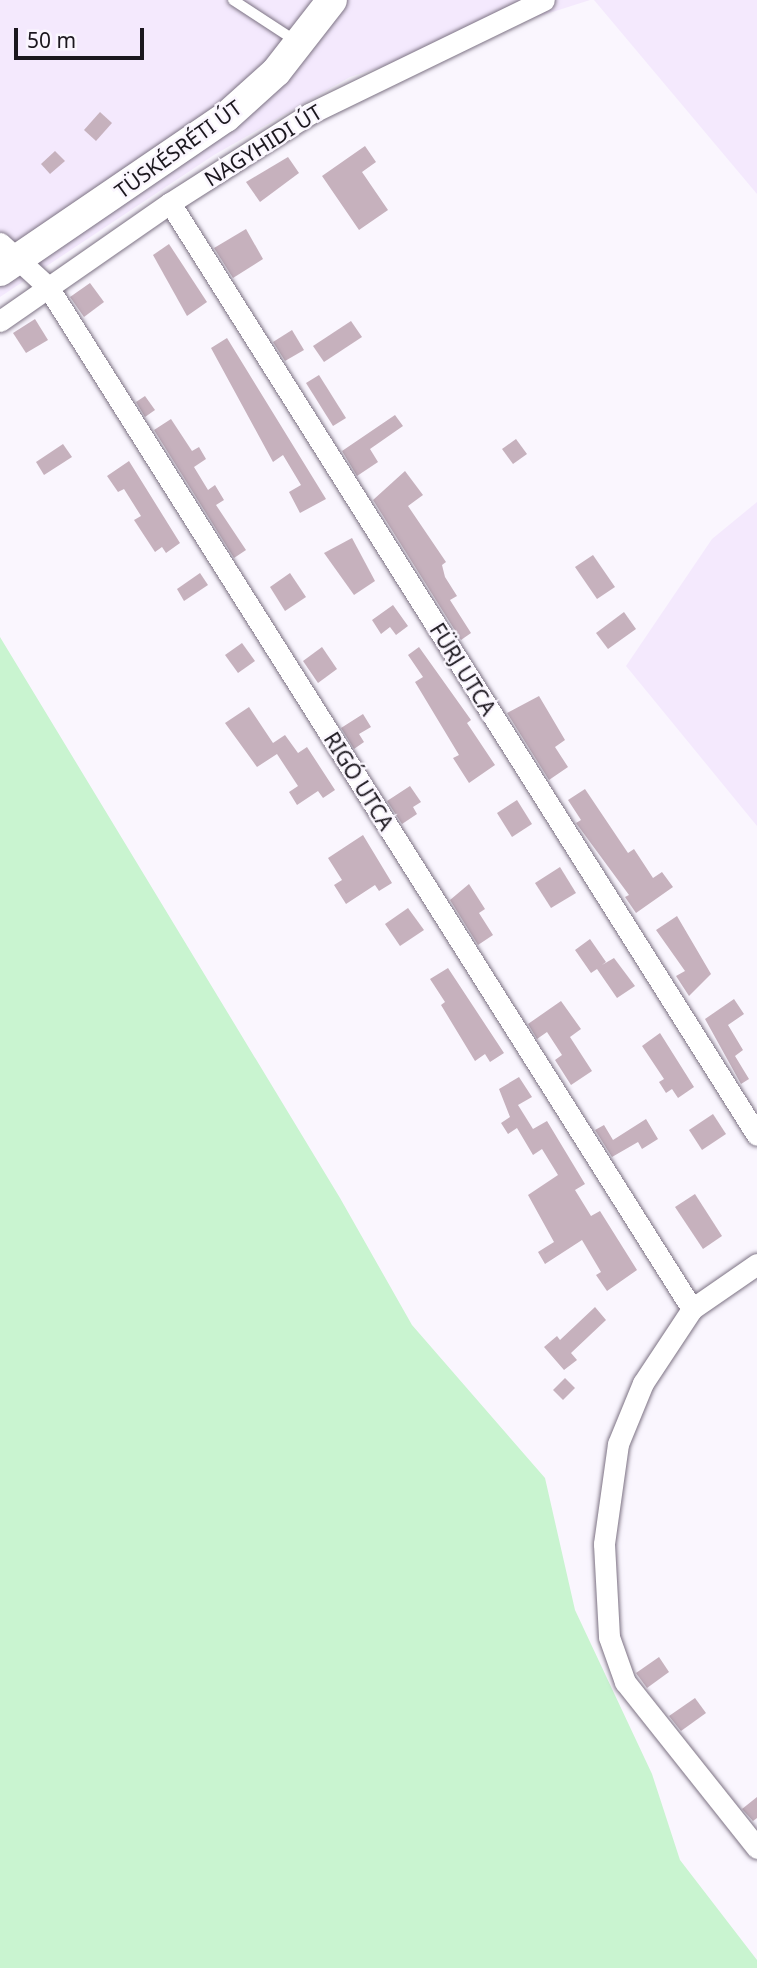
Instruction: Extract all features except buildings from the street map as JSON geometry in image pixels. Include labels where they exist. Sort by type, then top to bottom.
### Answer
[{"type":"street","name":"TÜSKÉSRÉTI ÚT","points":[[6,258],[226,117],[301,44],[332,0]]},
{"type":"street","name":"NAGYHIDI ÚT","points":[[0,321],[170,203],[309,114],[544,0]]},
{"type":"street","name":"FÜRJ UTCA","points":[[170,203],[757,1135]]},
{"type":"street","name":"RIGÓ UTCA","points":[[6,258],[48,287],[692,1309]]},
{"type":"street","points":[[756,1268],[692,1309],[643,1383],[618,1444],[604,1544],[614,1659],[625,1682],[757,1848]]},
{"type":"lane","points":[[233,0],[301,44]]},
{"type":"shaded area","points":[[0,0],[590,0],[350,77],[214,155],[0,297]]},
{"type":"shaded area","points":[[594,0],[757,0],[757,194]]},
{"type":"shaded area","points":[[757,502],[757,826],[626,666],[712,539]]},
{"type":"green space","points":[[0,637],[340,1198],[412,1325],[545,1478],[575,1610],[652,1774],[680,1860],[757,1960],[757,1968],[0,1968]]}]
